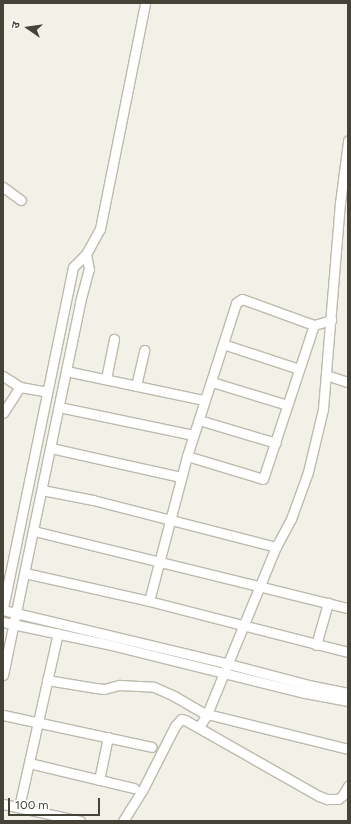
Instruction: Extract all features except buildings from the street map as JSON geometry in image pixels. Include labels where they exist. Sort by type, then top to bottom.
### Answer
[{"type":"street","points":[[145,3],[100,229],[86,254],[73,267],[3,609],[308,685],[348,693]]},
{"type":"street","points":[[199,727],[207,714],[276,547],[291,519],[308,472],[323,409],[340,203],[348,141]]},
{"type":"street","points":[[3,187],[20,200]]},
{"type":"street","points":[[3,674],[34,531],[80,302],[89,269],[86,254]]},
{"type":"street","points":[[149,601],[187,456],[204,400],[212,382],[236,303],[242,299],[314,324],[331,320]]},
{"type":"street","points":[[187,456],[262,479],[276,443],[314,324]]},
{"type":"street","points":[[106,379],[114,339]]},
{"type":"street","points":[[223,344],[299,369]]},
{"type":"street","points":[[136,386],[144,350]]},
{"type":"street","points":[[66,371],[204,400]]},
{"type":"street","points":[[3,376],[20,387],[47,392]]},
{"type":"street","points":[[326,376],[348,382]]},
{"type":"street","points":[[212,382],[287,405]]},
{"type":"street","points":[[3,413],[20,387]]},
{"type":"street","points":[[59,407],[193,436]]},
{"type":"street","points":[[199,420],[276,443]]},
{"type":"street","points":[[51,448],[181,477]]},
{"type":"street","points":[[42,490],[276,547]]},
{"type":"street","points":[[34,531],[159,560],[348,608]]},
{"type":"street","points":[[25,573],[149,601],[348,652]]},
{"type":"street","points":[[316,645],[328,603]]},
{"type":"street","points":[[3,622],[58,633],[304,693],[348,701]]},
{"type":"street","points":[[19,807],[58,633]]},
{"type":"street","points":[[47,680],[104,689],[119,685],[154,687],[174,696],[198,711],[207,714],[348,749]]},
{"type":"street","points":[[3,715],[38,721],[152,748]]},
{"type":"street","points":[[123,821],[142,791],[178,720],[185,720],[199,727],[319,796],[327,799],[338,799],[342,796],[348,786]]},
{"type":"street","points":[[99,780],[108,737]]},
{"type":"street","points":[[29,763],[134,788]]},
{"type":"street","points":[[3,804],[80,821]]}]
